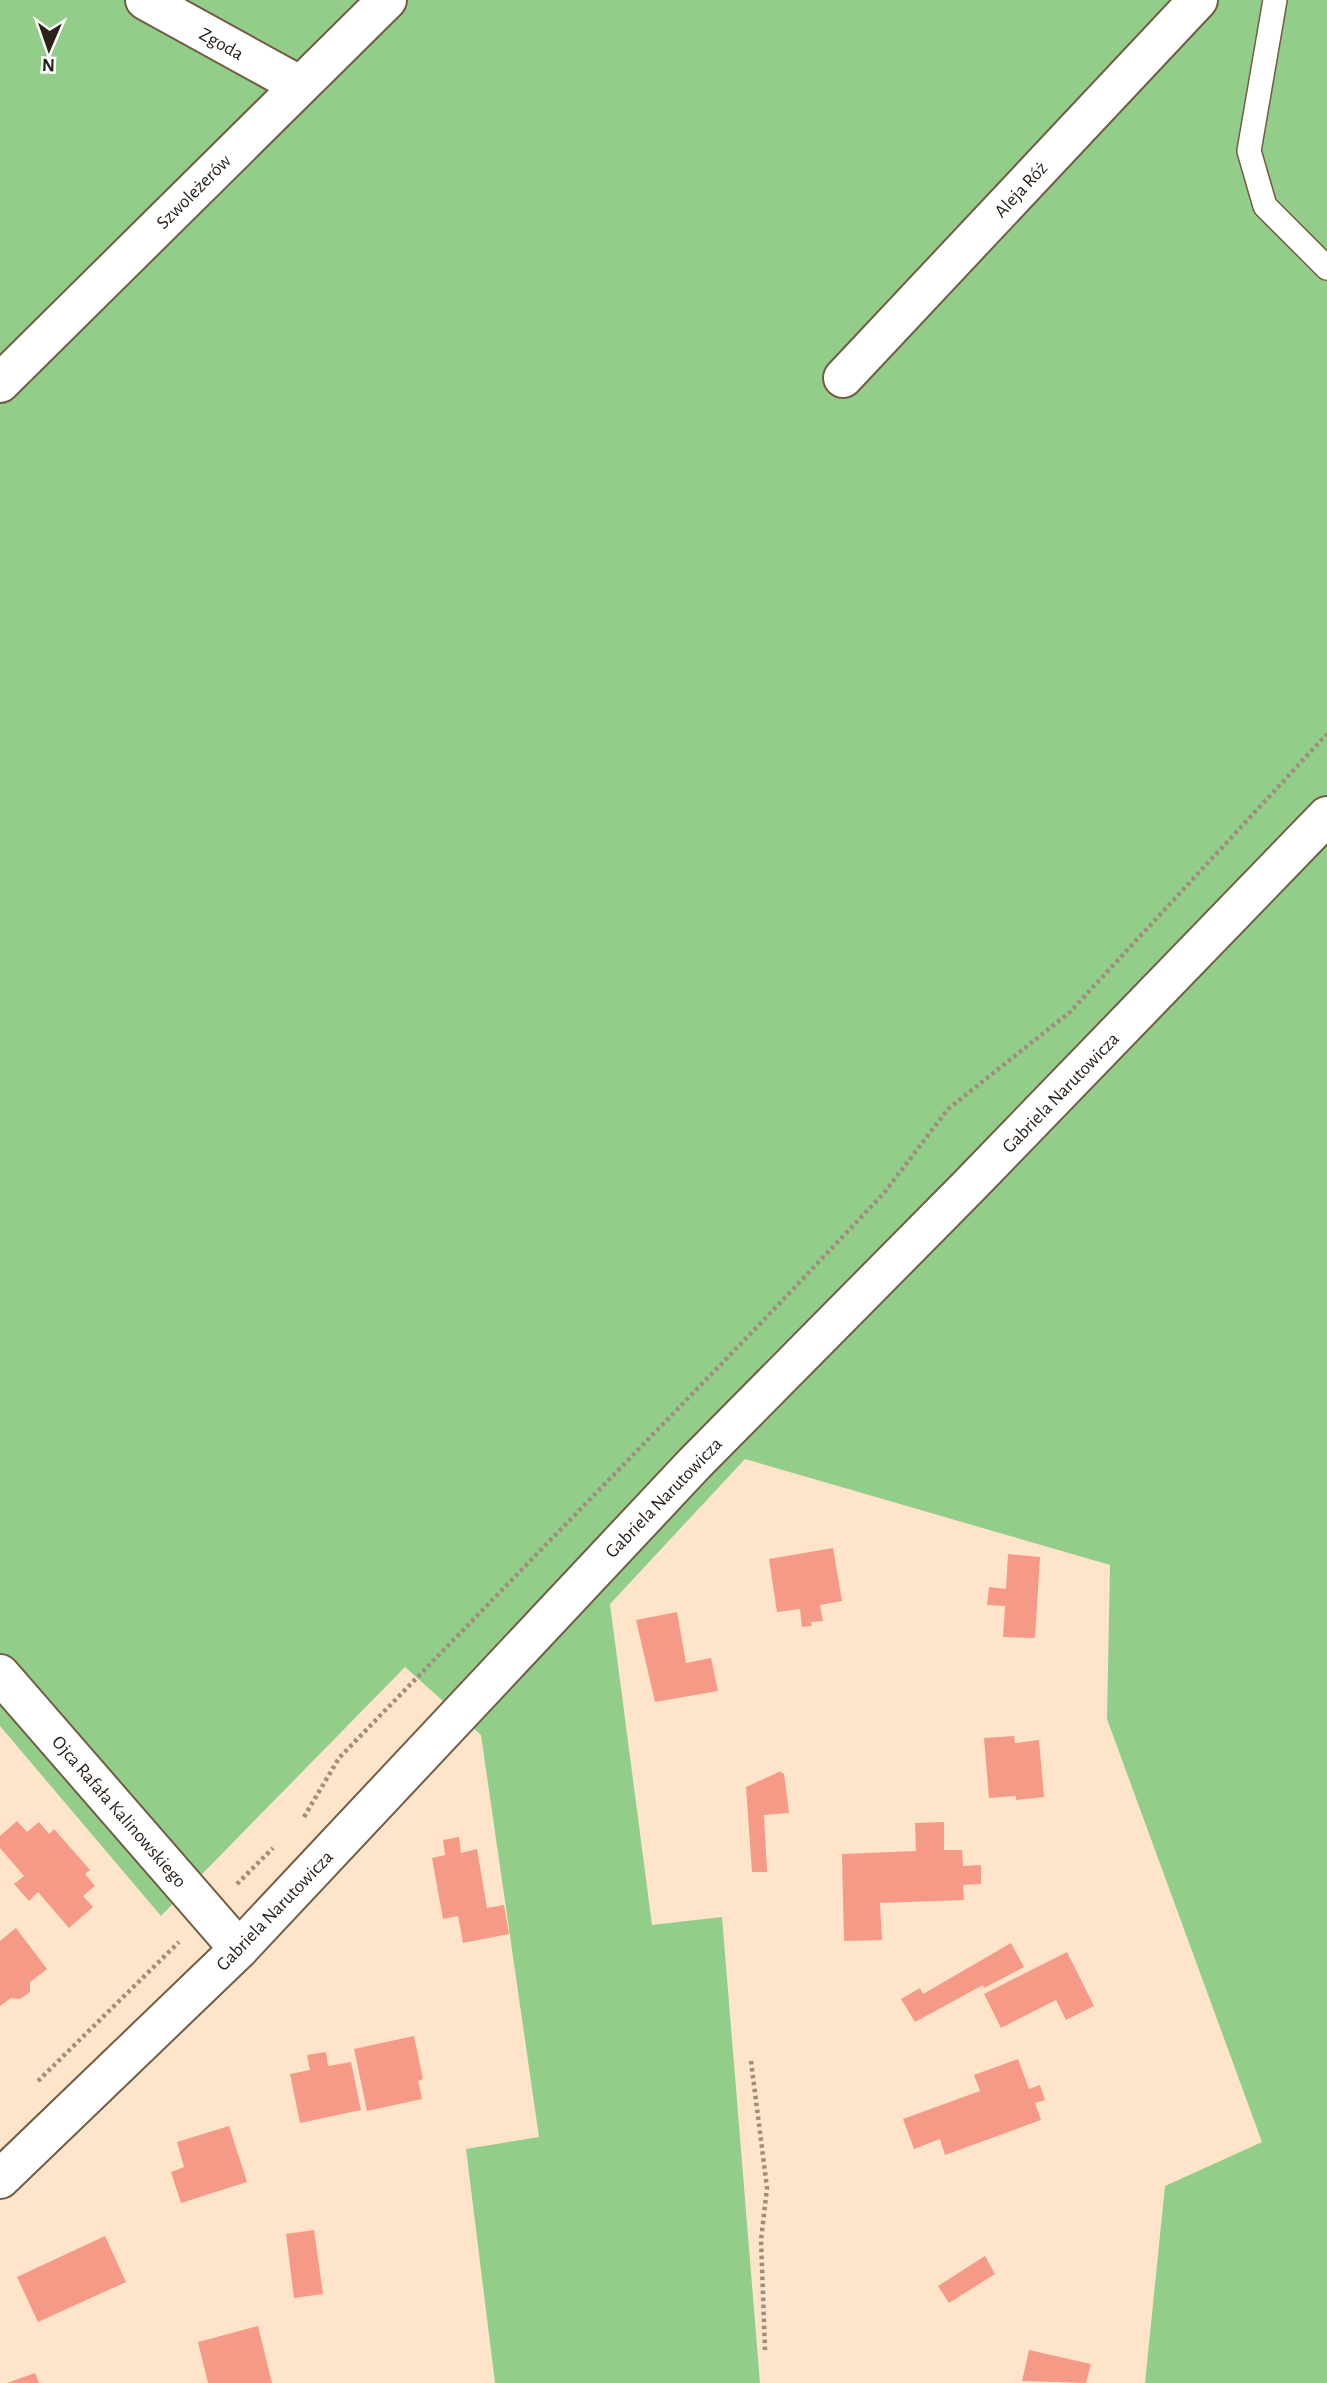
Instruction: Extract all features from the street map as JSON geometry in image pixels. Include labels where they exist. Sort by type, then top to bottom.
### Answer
[{"type":"street","name":"Zgoda","points":[[145,0],[299,85]]},
{"type":"street","name":"Szwoleżerów","points":[[0,383],[387,0]]},
{"type":"street","name":"Aleja Róż","points":[[842,378],[1198,0]]},
{"type":"street","name":"Gabriela Narutowicza","points":[[0,2179],[239,1949],[694,1464],[968,1187],[1327,816]]},
{"type":"street","name":"Ojca Rafała Kalinowskiego","points":[[0,1674],[239,1949]]},
{"type":"lane","points":[[1276,0],[1249,151],[1265,206],[1327,268]]},
{"type":"path","points":[[300,1822],[339,1758],[884,1193],[948,1109],[1070,1012],[1327,734]]},
{"type":"path","points":[[30,2090],[281,1840]]},
{"type":"path","points":[[751,2061],[767,2188],[761,2240],[765,2350]]},
{"type":"green space","points":[[0,0],[1327,0],[1327,2383],[1145,2383],[1165,2186],[1262,2142],[1107,1719],[1110,1565],[745,1459],[610,1604],[652,1925],[722,1917],[760,2383],[495,2383],[466,2149],[539,2137],[481,1735],[405,1667],[161,1916],[0,1726]]},
{"type":"building","points":[[833,1548],[842,1601],[820,1605],[823,1621],[811,1622],[812,1626],[802,1627],[800,1609],[777,1612],[769,1559]]},
{"type":"building","points":[[1008,1554],[1040,1557],[1035,1638],[1003,1637],[1005,1606],[987,1605],[989,1587],[1006,1589]]},
{"type":"building","points":[[677,1612],[686,1663],[711,1658],[718,1691],[655,1702],[636,1620]]},
{"type":"building","points":[[1014,1736],[1015,1743],[1039,1740],[1044,1797],[1016,1800],[1016,1796],[989,1798],[984,1738]]},
{"type":"building","points":[[781,1771],[784,1773],[789,1813],[764,1815],[767,1872],[752,1872],[746,1787]]},
{"type":"building","points":[[17,1821],[27,1832],[39,1822],[49,1834],[54,1829],[90,1870],[85,1874],[95,1886],[83,1896],[93,1907],[69,1928],[38,1892],[29,1901],[14,1884],[24,1876],[0,1848],[0,1836]]},
{"type":"building","points":[[944,1822],[944,1850],[962,1850],[963,1866],[981,1865],[981,1884],[963,1885],[964,1900],[880,1903],[882,1940],[844,1941],[842,1854],[916,1851],[915,1823]]},
{"type":"building","points":[[459,1837],[461,1853],[477,1849],[487,1908],[504,1905],[509,1934],[463,1943],[458,1916],[443,1919],[432,1858],[445,1855],[443,1840]]},
{"type":"building","points":[[16,1928],[47,1969],[30,1982],[30,1992],[20,1999],[11,1998],[0,2006],[0,1941]]},
{"type":"building","points":[[1011,1943],[1024,1967],[984,1988],[983,1985],[915,2022],[901,1999],[920,1988],[923,1994]]},
{"type":"building","points":[[1067,1952],[1094,2006],[1066,2020],[1056,2000],[1001,2028],[984,1994]]},
{"type":"building","points":[[414,2036],[423,2079],[418,2081],[422,2099],[367,2111],[354,2049]]},
{"type":"building","points":[[326,2052],[328,2066],[351,2062],[361,2110],[300,2123],[290,2074],[310,2070],[307,2055]]},
{"type":"building","points":[[1018,2059],[1029,2089],[1040,2085],[1045,2100],[1035,2103],[1041,2120],[945,2155],[940,2139],[914,2149],[903,2119],[980,2091],[974,2075]]},
{"type":"building","points":[[229,2126],[247,2182],[181,2203],[171,2172],[184,2167],[177,2142]]},
{"type":"building","points":[[314,2230],[323,2294],[294,2298],[286,2234]]},
{"type":"building","points":[[105,2236],[126,2282],[38,2322],[17,2277]]},
{"type":"building","points":[[985,2256],[995,2274],[949,2303],[938,2286]]},
{"type":"building","points":[[258,2326],[272,2383],[208,2383],[198,2342]]},
{"type":"building","points":[[1029,2350],[1091,2364],[1086,2383],[1022,2381]]},
{"type":"building","points":[[35,2373],[39,2383],[7,2383]]}]
